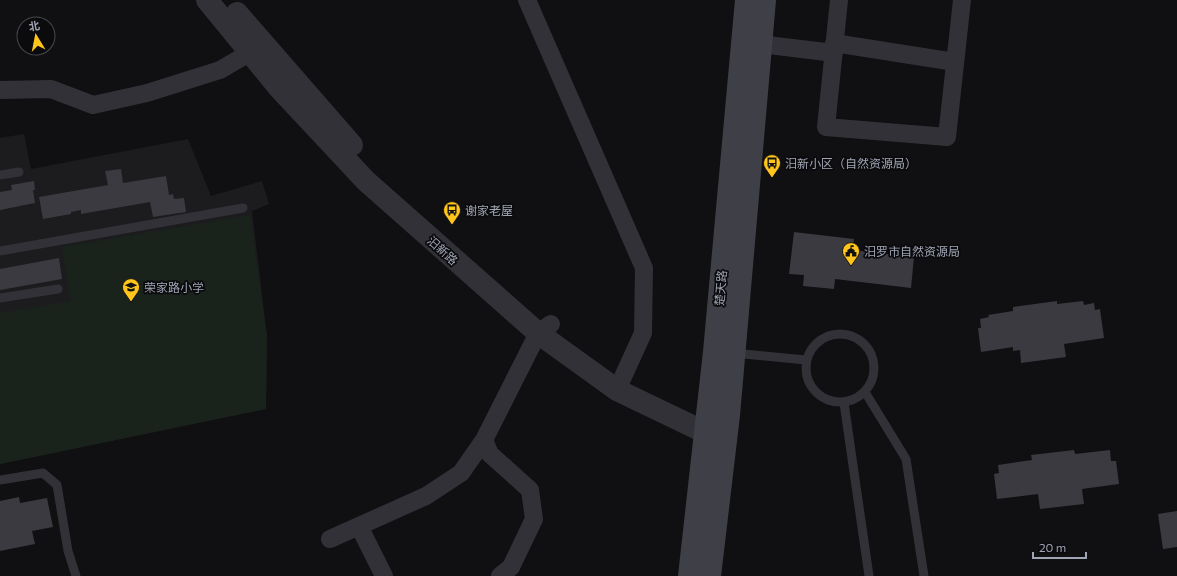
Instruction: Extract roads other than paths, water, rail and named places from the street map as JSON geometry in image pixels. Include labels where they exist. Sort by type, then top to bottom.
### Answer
[{"type":"main road","name":"楚天路","points":[[710,576],[729,415],[724,352],[746,0]]},
{"type":"main road","name":"楚天路","points":[[689,576],[706,423],[724,352],[765,0]]},
{"type":"street","name":"汨新路","points":[[207,0],[279,88],[366,181],[545,328],[619,385],[706,423],[725,442]]},
{"type":"street","points":[[226,0],[363,157],[532,310],[545,328],[484,440],[461,473],[426,496],[330,539]]},
{"type":"street","points":[[526,0],[644,268],[643,333],[619,385]]},
{"type":"street","points":[[838,0],[826,127],[947,137],[962,0]]},
{"type":"street","points":[[760,44],[834,48],[955,62]]},
{"type":"street","points":[[0,90],[51,89],[93,105],[147,93],[220,70],[251,52]]},
{"type":"street","points":[[706,423],[729,415]]},
{"type":"street","points":[[484,440],[490,454],[530,490],[534,519],[511,567],[500,576]]},
{"type":"street","points":[[360,526],[384,576]]},
{"type":"lane","points":[[0,175],[19,172]]},
{"type":"lane","points":[[0,251],[242,208]]},
{"type":"lane","points":[[0,298],[58,289]]},
{"type":"lane","points":[[837,334],[849,335],[860,340],[869,348],[874,359],[875,371],[872,382],[865,392],[856,399],[844,403],[833,402],[823,398],[814,391],[808,382],[806,360],[810,350],[827,336],[837,334]]},
{"type":"lane","points":[[724,352],[806,360]]},
{"type":"lane","points":[[865,392],[906,459],[924,576]]},
{"type":"lane","points":[[844,403],[869,576]]},
{"type":"lane","points":[[0,480],[43,472],[57,485],[68,552],[76,576]]},
{"type":"place","name":"汨新小区（自然资源局）","points":[[772,178]]},
{"type":"place","name":"谢家老屋","points":[[452,225]]},
{"type":"place","name":"汨罗市自然资源局","points":[[851,266]]},
{"type":"place","name":"荣家路小学","points":[[131,302]]}]
